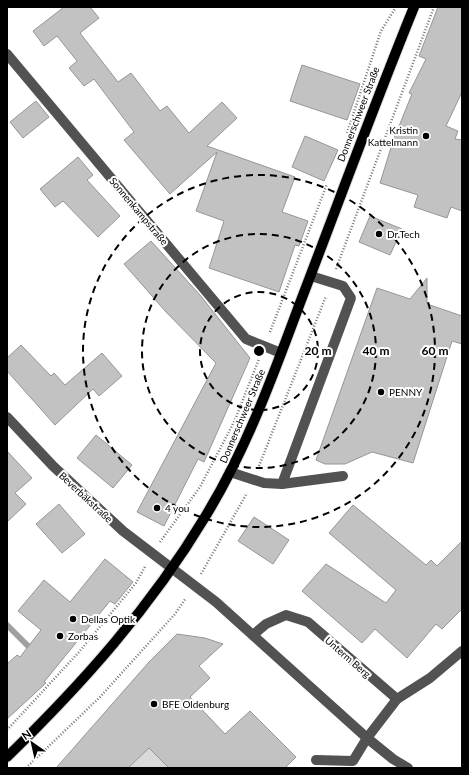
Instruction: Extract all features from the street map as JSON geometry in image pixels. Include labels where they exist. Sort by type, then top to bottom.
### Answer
[{"type":"main road","name":"Donnerschweer Straße","points":[[7,757],[77,687],[130,626],[173,569],[206,516],[230,472],[256,415],[281,354],[382,86],[414,7]]},
{"type":"street","name":"Sonnenkampstraße","points":[[7,54],[246,339],[281,354]]},
{"type":"street","points":[[282,484],[351,298],[343,286],[311,276]]},
{"type":"street","name":"Beverbäkstraße","points":[[7,417],[53,466],[122,531],[173,569]]},
{"type":"street","points":[[230,472],[264,483],[282,484],[343,476]]},
{"type":"street","points":[[173,569],[216,602],[367,738],[393,759],[408,768]]},
{"type":"street","name":"Unterm Berg","points":[[253,635],[266,624],[286,615],[308,622],[397,699]]},
{"type":"street","points":[[316,760],[352,764],[367,738],[397,699],[430,678],[462,651]]},
{"type":"street","points":[[393,759],[399,768]]},
{"type":"path","points":[[346,136],[364,78],[381,31],[396,7]]},
{"type":"path","points":[[7,730],[79,652],[136,583],[152,554],[200,487],[234,420],[329,180]]},
{"type":"shaded area","points":[[157,739],[169,768],[128,768]]},
{"type":"building","points":[[64,7],[90,7],[99,18],[80,33],[118,82],[131,73],[160,111],[167,106],[189,133],[222,102],[237,118],[207,146],[295,177],[282,212],[308,221],[299,246],[295,245],[279,292],[209,268],[224,221],[196,211],[217,152],[170,194],[124,140],[134,132],[94,79],[84,86],[69,68],[77,61],[57,36],[44,46],[33,31]]},
{"type":"building","points":[[438,7],[462,7],[462,92],[446,126],[458,131],[455,139],[462,140],[462,211],[451,207],[447,218],[414,207],[418,195],[380,183],[393,141],[412,94],[409,93],[426,59],[419,56]]},
{"type":"building","points":[[302,65],[360,84],[347,120],[290,101]]},
{"type":"building","points":[[36,101],[49,117],[23,138],[10,122]]},
{"type":"building","points":[[305,136],[338,150],[324,181],[292,167]]},
{"type":"building","points":[[78,157],[93,175],[87,180],[120,216],[98,237],[63,201],[55,207],[40,189]]},
{"type":"building","points":[[370,216],[402,229],[390,255],[359,242]]},
{"type":"building","points":[[151,241],[200,295],[250,358],[204,462],[198,459],[164,526],[137,512],[216,363],[166,312],[124,264]]},
{"type":"building","points":[[427,278],[427,304],[462,316],[462,344],[452,341],[413,463],[372,452],[345,464],[325,464],[316,460],[377,288],[410,299]]},
{"type":"building","points":[[21,345],[51,376],[54,373],[65,385],[102,353],[122,376],[99,396],[93,389],[55,425],[7,371],[7,358]]},
{"type":"building","points":[[96,435],[132,465],[113,488],[77,458]]},
{"type":"building","points":[[7,451],[32,478],[15,493],[26,504],[7,522]]},
{"type":"building","points":[[59,504],[85,534],[62,553],[36,524]]},
{"type":"building","points":[[353,505],[426,565],[431,560],[437,566],[462,541],[462,609],[442,629],[436,624],[407,658],[375,629],[362,643],[302,591],[326,564],[386,603],[396,590],[329,533]]},
{"type":"building","points":[[254,517],[289,540],[273,564],[238,541]]},
{"type":"building","points":[[105,559],[133,582],[115,604],[110,601],[44,682],[46,683],[7,719],[7,664],[17,655],[20,657],[41,630],[18,611],[44,580],[70,602]]},
{"type":"building","name":"BFE Oldenburg","points":[[177,634],[205,638],[223,644],[199,666],[210,678],[190,697],[225,734],[250,711],[296,757],[285,768],[169,768],[149,748],[128,768],[56,768],[149,662]]},
{"type":"waterway","points":[[7,625],[33,651]]},
{"type":"place","name":"Kristin Kattelmann","points":[[426,136]]},
{"type":"place","name":"Dr.Tech","points":[[379,234]]},
{"type":"place","name":"PENNY","points":[[381,392]]},
{"type":"place","name":"4 you","points":[[157,508]]},
{"type":"place","name":"Dellas Optik","points":[[73,619]]},
{"type":"place","name":"Zorbas","points":[[60,636]]},
{"type":"place","name":"BFE Oldenburg","points":[[154,704]]}]
